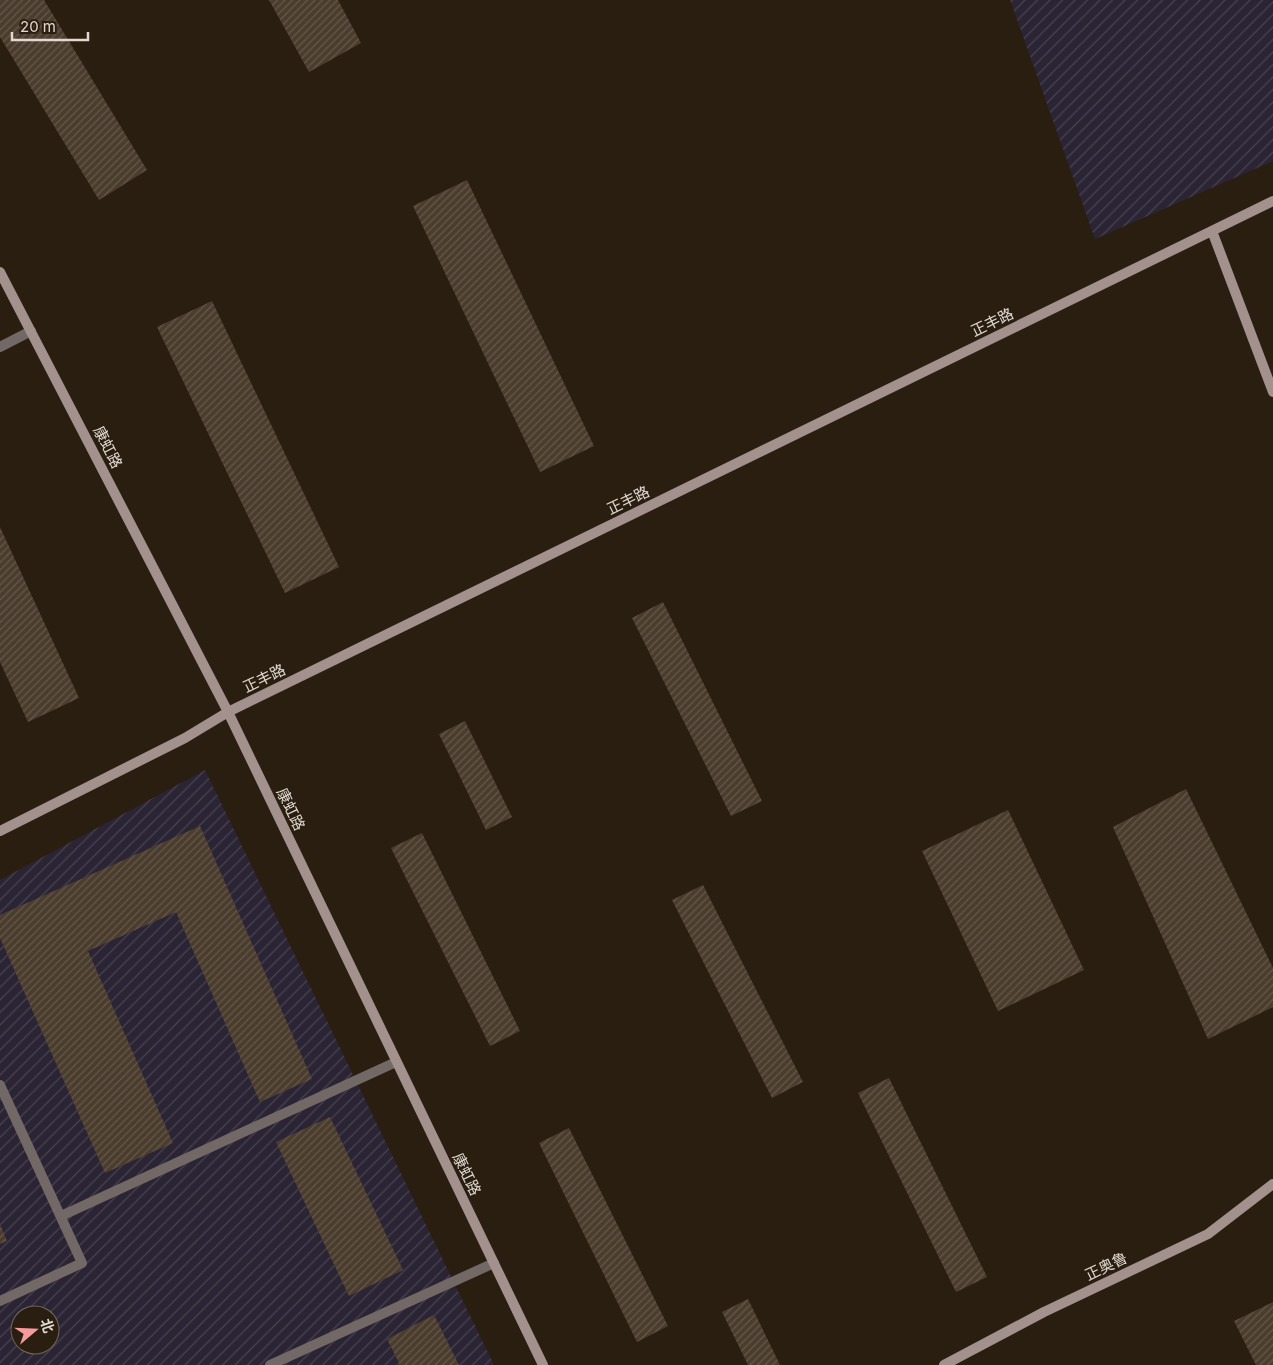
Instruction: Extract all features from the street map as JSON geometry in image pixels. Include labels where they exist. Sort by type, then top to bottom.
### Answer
[{"type":"street","name":"正丰路","points":[[0,831],[185,738],[228,712],[1273,201]]},
{"type":"street","points":[[1212,231],[1273,392]]},
{"type":"street","name":"康虹路","points":[[0,272],[228,712],[543,1365]]},
{"type":"street","points":[[0,347],[31,331]]},
{"type":"street","points":[[61,1216],[396,1062]]},
{"type":"street","points":[[0,1084],[82,1263],[0,1301]]},
{"type":"street","name":"正奥鲁","points":[[944,1365],[1044,1312],[1208,1234],[1273,1184]]},
{"type":"street","points":[[270,1365],[494,1263]]},
{"type":"shaded area","points":[[1010,0],[1273,0],[1273,161],[1095,239]]},
{"type":"shaded area","points":[[205,770],[494,1365],[0,1365],[0,880]]},
{"type":"building","points":[[0,0],[44,0],[147,170],[99,200],[0,37]]},
{"type":"building","points":[[269,0],[338,0],[361,43],[309,72]]},
{"type":"building","points":[[467,180],[594,446],[540,472],[413,206]]},
{"type":"building","points":[[212,301],[339,567],[285,593],[157,327]]},
{"type":"building","points":[[0,527],[79,698],[28,722],[0,662]]},
{"type":"building","points":[[663,602],[762,801],[731,816],[632,618]]},
{"type":"building","points":[[465,721],[512,817],[486,830],[439,734]]},
{"type":"building","points":[[1186,789],[1273,968],[1273,1007],[1208,1039],[1113,827]]},
{"type":"building","points":[[1008,810],[1084,970],[998,1011],[922,851]]},
{"type":"building","points":[[200,826],[312,1079],[260,1102],[176,912],[88,951],[173,1143],[105,1173],[0,938],[0,915]]},
{"type":"building","points":[[422,833],[520,1031],[490,1046],[391,848]]},
{"type":"building","points":[[703,885],[803,1082],[772,1098],[672,900]]},
{"type":"building","points":[[889,1078],[987,1277],[956,1292],[858,1093]]},
{"type":"building","points":[[330,1117],[403,1270],[349,1296],[276,1142]]},
{"type":"building","points":[[569,1128],[668,1326],[637,1342],[539,1143]]},
{"type":"building","points":[[0,1224],[7,1241],[0,1244]]},
{"type":"building","points":[[748,1299],[780,1365],[748,1365],[722,1312]]},
{"type":"building","points":[[1273,1302],[1273,1365],[1256,1365],[1234,1321]]},
{"type":"building","points":[[434,1315],[459,1365],[400,1365],[387,1339]]}]
